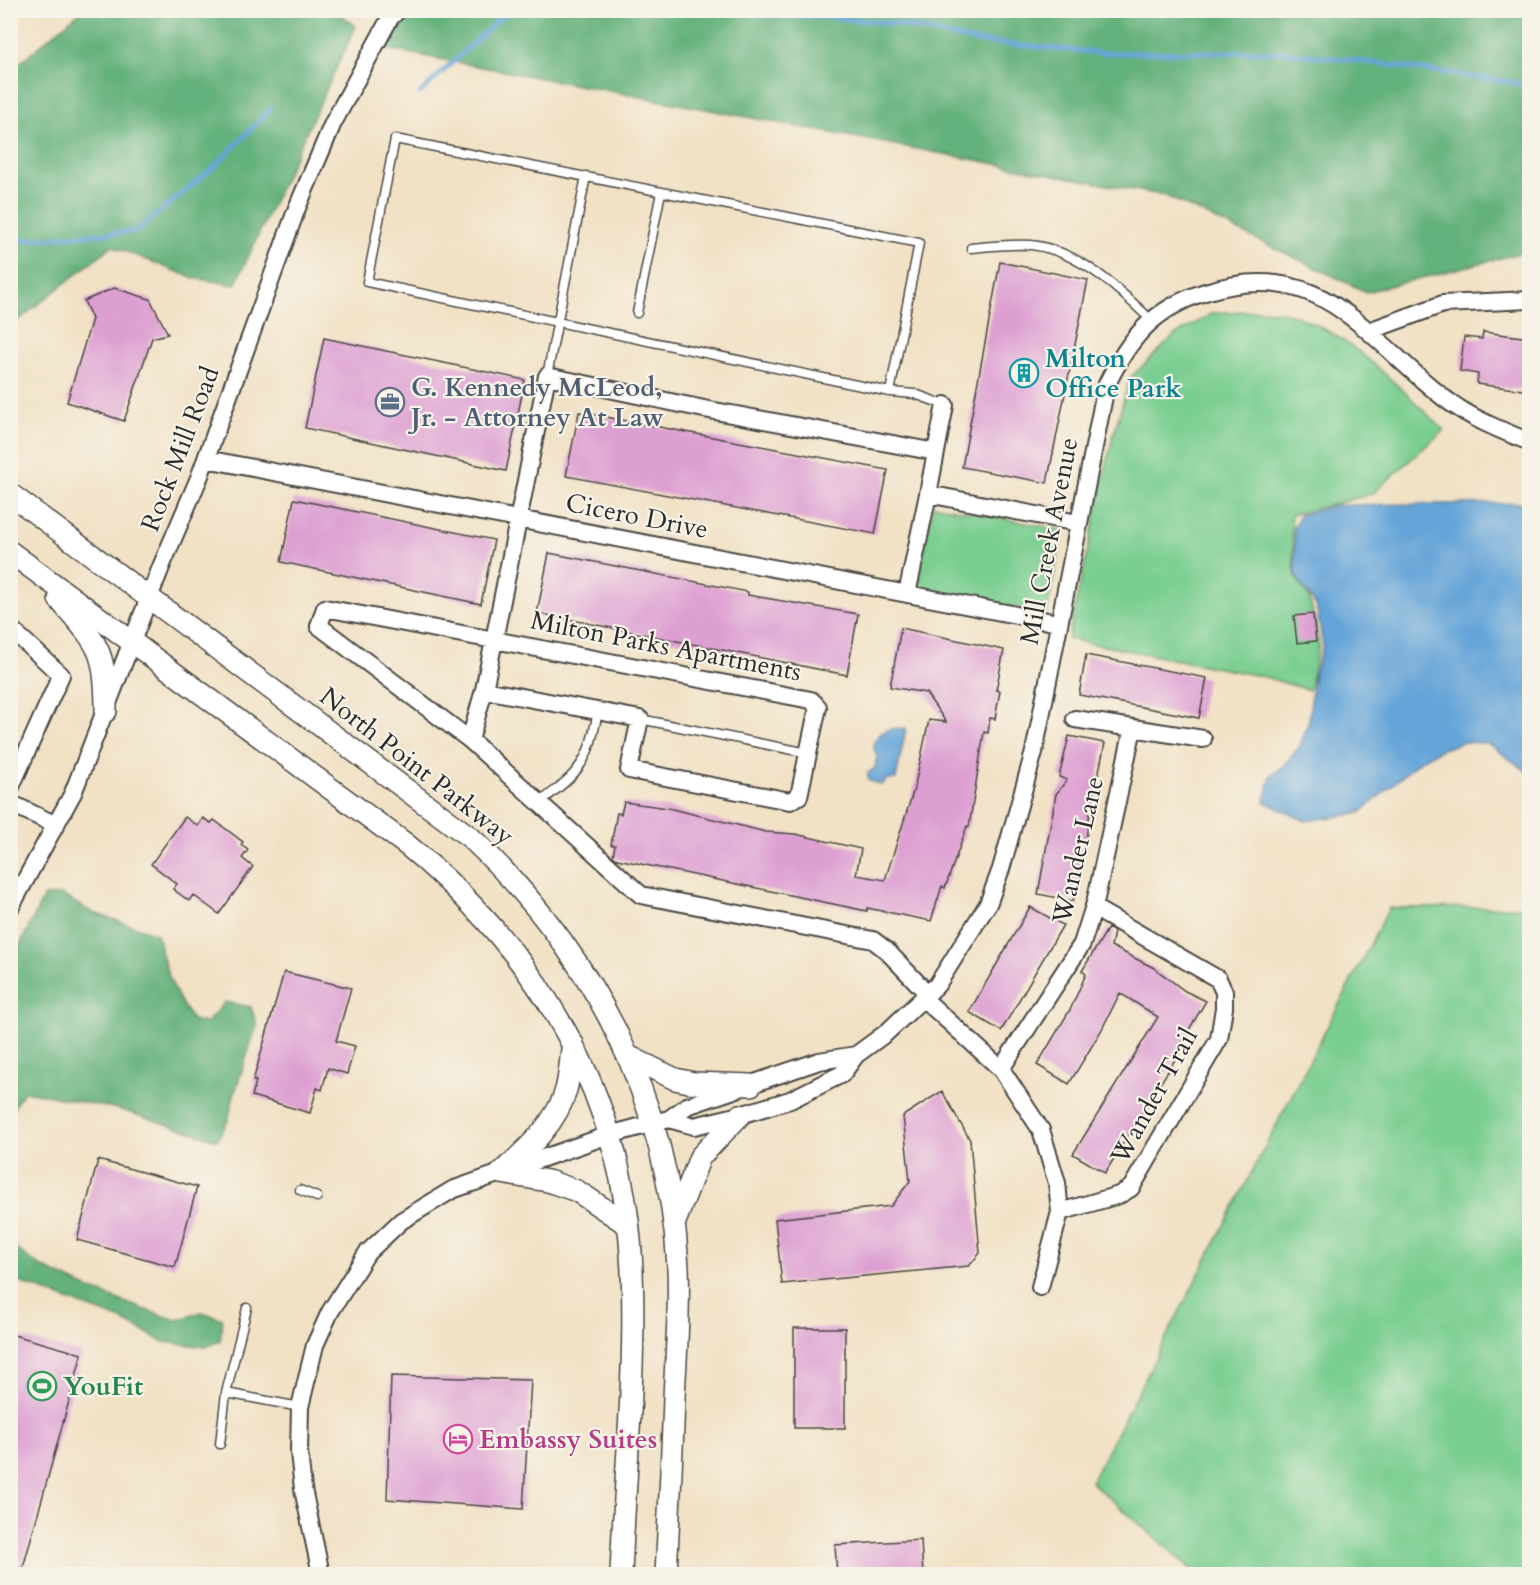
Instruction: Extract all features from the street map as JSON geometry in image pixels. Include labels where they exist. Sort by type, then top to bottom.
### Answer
[{"type":"street","name":"Rock Mill Road","points":[[10,908],[73,793],[149,597],[206,459],[297,208],[333,123],[389,13]]},
{"type":"street","name":"Mill Creek Avenue","points":[[661,1121],[694,1126],[740,1115],[790,1101],[842,1074],[856,1055],[886,1033],[938,985],[988,904],[1001,869],[1034,752],[1106,386],[1118,361],[1151,320],[1179,301],[1232,284],[1273,283],[1310,292],[1349,313],[1445,399],[1492,427],[1530,442]]},
{"type":"street","points":[[1369,331],[1443,304],[1530,300]]},
{"type":"street","points":[[547,376],[704,410],[936,452]]},
{"type":"street","name":"Milton Parks Apartments","points":[[470,740],[484,690],[547,376]]},
{"type":"street","points":[[907,594],[945,405]]},
{"type":"street","name":"Cicero Drive","points":[[206,459],[1058,623]]},
{"type":"street","name":"North Point Parkway","points":[[10,494],[447,818],[499,864],[526,893],[571,951],[606,1010],[661,1121],[674,1225],[678,1307],[666,1575]]},
{"type":"street","points":[[928,494],[1078,523]]},
{"type":"street","points":[[10,552],[351,802],[440,872],[471,902],[537,982],[573,1044],[594,1089],[609,1135],[628,1225],[633,1302],[621,1575]]},
{"type":"street","points":[[38,573],[93,640],[102,656],[106,672],[106,711]]},
{"type":"street","name":"Milton Parks Apartments","points":[[640,719],[629,770],[790,801],[799,796],[818,707],[811,700],[324,608],[320,626],[470,740],[641,895],[873,940],[886,950],[926,997]]},
{"type":"street","points":[[10,628],[61,675],[10,789]]},
{"type":"street","points":[[484,690],[640,719]]},
{"type":"street","points":[[1075,719],[1203,739]]},
{"type":"street","name":"Wander Lane","points":[[1001,1069],[1082,944],[1094,908],[1132,728]]},
{"type":"street","points":[[10,803],[56,825]]},
{"type":"street","name":"Wander Trail","points":[[1060,1212],[1119,1195],[1131,1188],[1219,1040],[1224,1008],[1224,992],[1218,979],[1094,908]]},
{"type":"street","points":[[926,997],[1001,1069],[1041,1130],[1057,1183],[1060,1212],[1040,1287]]},
{"type":"street","points":[[501,1173],[533,1144],[557,1110],[566,1090],[573,1044]]},
{"type":"street","name":"Mill Creek Avenue","points":[[661,1121],[687,1106],[819,1061],[856,1055]]},
{"type":"street","points":[[630,1057],[675,1079],[694,1083],[752,1085]]},
{"type":"street","points":[[674,1225],[700,1157],[740,1115]]},
{"type":"street","points":[[321,1575],[303,1490],[299,1452],[300,1407],[315,1345],[330,1312],[367,1253],[401,1221],[452,1190],[609,1135],[661,1121]]},
{"type":"street","points":[[501,1173],[548,1181],[577,1191],[628,1225]]},
{"type":"lane","points":[[890,393],[919,243],[394,139],[367,282],[890,393],[915,394],[945,405]]},
{"type":"lane","points":[[547,376],[586,176]]},
{"type":"lane","points":[[637,313],[661,192]]},
{"type":"lane","points":[[971,248],[1032,245],[1054,251],[1098,274],[1151,320]]},
{"type":"lane","points":[[539,803],[573,777],[586,760],[598,711]]},
{"type":"lane","points":[[640,719],[808,753]]},
{"type":"lane","points":[[300,1190],[317,1197]]},
{"type":"lane","points":[[220,1444],[226,1393],[247,1308]]},
{"type":"lane","points":[[226,1393],[300,1407]]},
{"type":"green space","points":[[81,11],[325,11],[340,14],[356,26],[235,285],[193,278],[112,246],[11,326],[11,70]]},
{"type":"green space","points":[[410,11],[1529,11],[1529,251],[1366,292],[1166,196],[386,49]]},
{"type":"green space","points":[[1261,310],[1289,314],[1315,324],[1336,336],[1374,364],[1444,430],[1372,494],[1291,515],[1295,576],[1310,600],[1319,644],[1309,690],[1265,677],[1068,639],[1112,440],[1130,378],[1175,335],[1213,313]]},
{"type":"green space","points":[[933,505],[1063,530],[1047,613],[917,589]]},
{"type":"green space","points":[[62,895],[91,912],[157,934],[170,979],[192,1020],[206,1023],[225,1002],[251,1007],[257,1025],[228,1121],[217,1140],[118,1109],[25,1091],[16,1103],[11,1119],[11,963],[44,896]]},
{"type":"green space","points":[[1529,907],[1529,1574],[1197,1574],[1091,1482],[1389,908]]},
{"type":"green space","points":[[11,1245],[40,1266],[87,1288],[143,1309],[177,1320],[202,1312],[223,1319],[220,1341],[206,1347],[164,1342],[122,1320],[11,1279]]},
{"type":"water","points":[[1529,503],[1529,773],[1487,743],[1463,742],[1421,760],[1360,813],[1306,821],[1265,802],[1271,775],[1284,766],[1300,746],[1309,721],[1313,678],[1323,645],[1316,605],[1296,576],[1294,527],[1300,515],[1337,505]]},
{"type":"water","points":[[906,728],[896,779],[887,779],[881,785],[868,780],[868,773],[875,768],[877,757],[873,744],[876,739],[886,730]]},
{"type":"building","name":"Milton Office Park","points":[[1000,262],[1088,280],[1047,483],[962,467]]},
{"type":"building","points":[[114,288],[150,299],[168,334],[152,338],[124,421],[67,402],[92,319],[84,301]]},
{"type":"building","points":[[1483,332],[1530,338],[1530,391],[1477,384],[1478,374],[1460,371],[1464,337],[1482,339]]},
{"type":"building","points":[[324,338],[525,380],[506,471],[305,428]]},
{"type":"building","points":[[579,412],[888,470],[875,534],[566,476]]},
{"type":"building","points":[[294,499],[494,540],[481,604],[281,562]]},
{"type":"building","points":[[549,553],[748,592],[748,595],[858,614],[847,675],[537,613]]},
{"type":"building","points":[[1313,614],[1316,641],[1297,643],[1294,616]]},
{"type":"building","points":[[901,628],[1004,650],[996,690],[1000,691],[995,719],[990,718],[988,733],[984,732],[969,827],[967,826],[945,888],[942,886],[931,921],[867,908],[867,911],[617,859],[613,856],[615,845],[611,845],[617,813],[621,814],[624,802],[668,808],[766,832],[795,834],[861,849],[856,875],[885,880],[914,789],[929,720],[946,722],[926,693],[890,687]]},
{"type":"building","points":[[1086,655],[1207,678],[1199,718],[1079,695]]},
{"type":"building","points":[[1069,736],[1105,743],[1089,818],[1080,878],[1073,901],[1038,894],[1056,794],[1067,780],[1059,777]]},
{"type":"building","points":[[185,817],[198,826],[203,818],[211,823],[214,820],[243,842],[241,845],[248,850],[242,858],[253,867],[219,914],[193,895],[189,901],[173,889],[177,884],[151,864]]},
{"type":"building","points":[[1030,907],[1063,925],[1001,1031],[969,1012]]},
{"type":"building","points":[[1108,928],[1114,932],[1111,946],[1154,968],[1185,991],[1206,1001],[1178,1048],[1181,1050],[1105,1173],[1073,1154],[1158,1017],[1120,993],[1101,1031],[1069,1084],[1037,1065],[1071,1008],[1086,974],[1082,971]]},
{"type":"building","points":[[284,972],[351,988],[336,1041],[355,1046],[347,1074],[328,1068],[322,1090],[317,1088],[310,1113],[252,1096],[256,1081],[253,1081]]},
{"type":"building","points":[[942,1091],[970,1140],[980,1253],[969,1266],[782,1284],[775,1219],[891,1206],[910,1181],[903,1116]]},
{"type":"building","points":[[98,1160],[197,1187],[175,1267],[77,1240]]},
{"type":"building","points":[[794,1328],[845,1328],[845,1428],[794,1428]]},
{"type":"building","points":[[10,1334],[82,1354],[21,1575],[10,1575]]},
{"type":"building","name":"Embassy Suites","points":[[391,1376],[531,1380],[523,1509],[387,1499]]},
{"type":"building","points":[[921,1540],[923,1575],[837,1575],[835,1545]]},
{"type":"waterway","points":[[420,93],[502,16],[523,10]]},
{"type":"waterway","points":[[739,10],[761,15],[830,17],[896,24],[975,41],[1103,53],[1279,52],[1530,85]]},
{"type":"waterway","points":[[10,241],[137,231],[215,166],[271,109]]},
{"type":"place","name":"Milton Office Park","points":[[1024,373]]},
{"type":"place","name":"G. Kennedy McLeod, Jr. - Attorney At Law","points":[[390,402]]},
{"type":"place","name":"YouFit","points":[[42,1386]]},
{"type":"place","name":"Embassy Suites","points":[[458,1439]]}]
